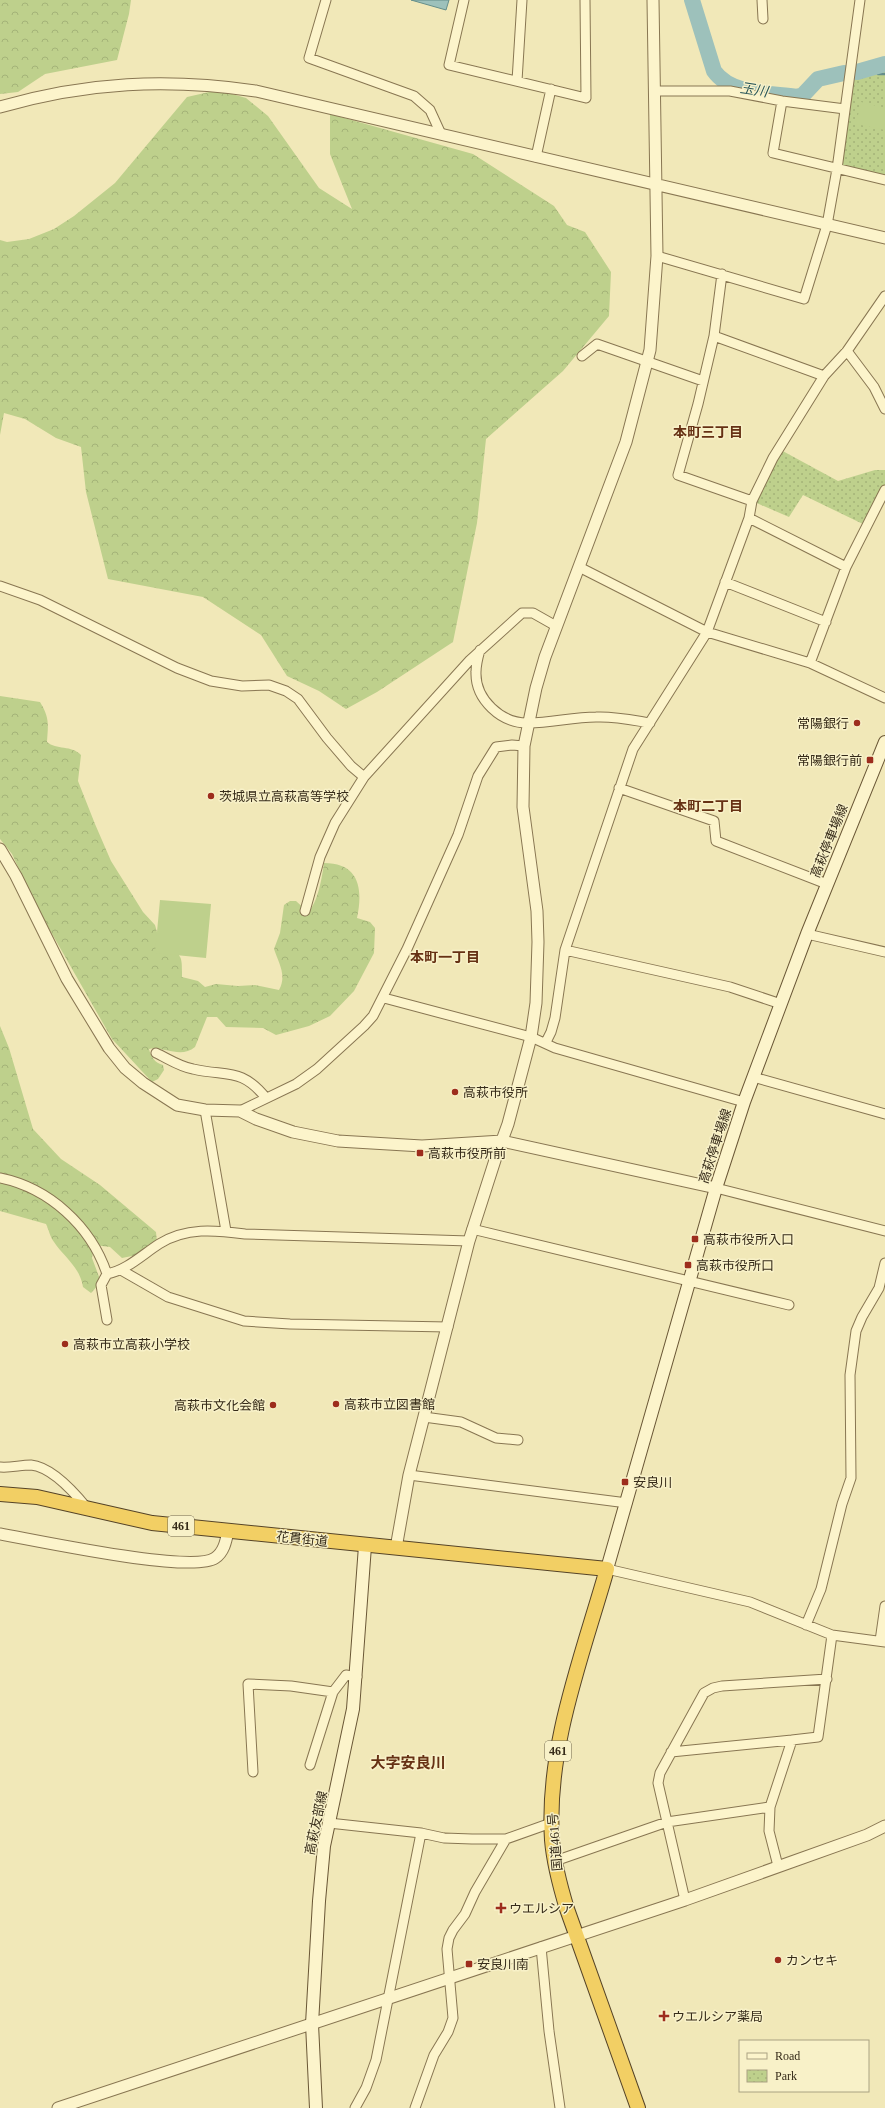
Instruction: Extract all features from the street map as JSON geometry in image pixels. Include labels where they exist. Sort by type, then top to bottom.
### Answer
[{"type":"highway","name":"花貫街道","points":[[0,1494],[37,1497],[88,1510],[152,1523],[365,1546],[607,1569]]},
{"type":"highway","name":"国道461号","points":[[607,1569],[558,1748],[554,1775],[552,1823],[555,1861],[559,1882],[576,1935],[638,2108]]},
{"type":"main road","name":"高萩停車場線","points":[[607,1569],[691,1280],[716,1188],[744,1102],[807,934],[885,742]]},
{"type":"main road","name":"高萩友部線","points":[[316,2108],[312,2024],[318,1901],[324,1846],[348,1738],[357,1677],[365,1546]]},
{"type":"street","points":[[326,0],[309,58],[414,96],[430,110],[441,134]]},
{"type":"street","points":[[464,0],[449,65],[586,98],[585,0]]},
{"type":"street","points":[[516,81],[522,0]]},
{"type":"street","points":[[396,1548],[409,1476],[472,1229],[508,1124],[531,1037],[536,1003],[538,942],[537,911],[523,806],[524,746],[528,724],[536,688],[556,626],[626,442],[650,350],[657,256],[654,0]]},
{"type":"street","points":[[762,0],[763,19]]},
{"type":"street","points":[[657,256],[804,299],[827,225],[837,168],[860,0]]},
{"type":"street","points":[[0,107],[39,96],[85,88],[128,84],[183,83],[256,91],[655,183],[885,238]]},
{"type":"street","points":[[536,156],[551,89]]},
{"type":"street","points":[[654,91],[730,91],[782,101],[844,109]]},
{"type":"street","points":[[782,101],[773,154],[885,180]]},
{"type":"street","points":[[722,274],[714,336],[678,475],[752,501]]},
{"type":"street","points":[[546,1042],[555,1018],[565,950],[633,749],[707,632],[749,518],[752,501],[773,458],[824,376],[846,351],[885,296]]},
{"type":"street","points":[[714,336],[824,376]]},
{"type":"street","points":[[582,356],[597,344],[703,381]]},
{"type":"street","points":[[846,351],[874,387],[885,409]]},
{"type":"street","points":[[810,663],[846,567],[885,490]]},
{"type":"street","points":[[749,518],[846,567]]},
{"type":"street","points":[[579,567],[707,632],[810,663],[885,698]]},
{"type":"street","points":[[725,582],[826,622]]},
{"type":"street","points":[[0,586],[40,600],[170,665],[210,681],[242,686],[269,686],[286,691],[298,699],[327,738],[351,766],[364,777]]},
{"type":"street","points":[[305,911],[320,857],[335,823],[364,777],[378,763],[418,715],[480,650],[522,613],[533,613],[556,626]]},
{"type":"street","points":[[480,650],[476,672],[480,694],[493,710],[510,720],[528,724],[595,717],[613,717],[650,723]]},
{"type":"street","points":[[240,1111],[296,1084],[317,1069],[364,1026],[384,998],[458,836],[478,776],[496,747],[512,745],[524,746]]},
{"type":"street","points":[[619,788],[714,821],[716,841],[827,884]]},
{"type":"street","points":[[0,849],[16,876],[67,979],[109,1048],[126,1068],[162,1096],[178,1105],[205,1110],[240,1111],[256,1119],[293,1132],[338,1141],[422,1146],[502,1141],[716,1188],[885,1230]]},
{"type":"street","points":[[807,934],[885,952]]},
{"type":"street","points":[[565,950],[730,987],[781,1004]]},
{"type":"street","points":[[384,998],[531,1037],[546,1042],[555,1048],[744,1102]]},
{"type":"street","points":[[156,1053],[192,1069],[243,1077],[255,1084],[266,1098]]},
{"type":"street","points":[[753,1077],[885,1114]]},
{"type":"street","points":[[205,1110],[226,1231]]},
{"type":"street","points":[[0,1178],[35,1189],[59,1205],[75,1220],[87,1236],[102,1260],[107,1274]]},
{"type":"street","points":[[472,1229],[691,1280],[789,1305]]},
{"type":"street","points":[[107,1320],[101,1285],[107,1274],[121,1270],[160,1244],[187,1232],[226,1231],[245,1234],[469,1241]]},
{"type":"street","points":[[806,1625],[821,1589],[842,1504],[851,1478],[850,1374],[856,1331],[862,1317],[880,1288],[885,1262]]},
{"type":"street","points":[[121,1270],[168,1298],[244,1321],[290,1324],[448,1327]]},
{"type":"street","points":[[424,1417],[461,1422],[496,1438],[518,1440]]},
{"type":"street","points":[[0,1467],[8,1468],[31,1465],[45,1469],[67,1487],[88,1510]]},
{"type":"street","points":[[409,1476],[626,1503]]},
{"type":"street","points":[[0,1534],[119,1555],[200,1562],[215,1558],[221,1552],[228,1531]]},
{"type":"street","points":[[607,1569],[750,1602],[832,1635],[882,1641],[885,1606]]},
{"type":"street","points":[[672,1752],[818,1737],[832,1635]]},
{"type":"street","points":[[310,1765],[333,1692],[346,1675],[357,1677]]},
{"type":"street","points":[[686,1900],[658,1783],[660,1773],[704,1693],[713,1688],[827,1679]]},
{"type":"street","points":[[253,1772],[248,1684],[291,1686],[333,1692]]},
{"type":"street","points":[[778,1866],[770,1831],[770,1807],[792,1740]]},
{"type":"street","points":[[555,1861],[667,1822],[770,1807]]},
{"type":"street","points":[[329,1823],[421,1833],[444,1838],[506,1839],[552,1823]]},
{"type":"street","points":[[58,2108],[450,1979],[576,1935],[686,1900],[867,1835],[885,1826]]},
{"type":"street","points":[[355,2108],[366,2088],[376,2060],[421,1833]]},
{"type":"street","points":[[415,2108],[434,2055],[448,2032],[453,2018],[447,1949],[449,1938],[465,1914],[475,1892],[506,1839]]},
{"type":"street","points":[[541,1947],[549,2031],[560,2108]]},
{"type":"green space","points":[[0,0],[131,0],[129,14],[117,60],[45,74],[18,92],[0,94]]},
{"type":"green space","points":[[885,64],[885,177],[838,166],[849,80],[864,69]]},
{"type":"green space","points":[[218,90],[246,98],[268,116],[319,188],[352,209],[330,154],[330,114],[473,154],[554,206],[567,225],[585,232],[611,272],[609,316],[563,371],[486,439],[477,523],[453,642],[377,692],[346,709],[319,691],[287,676],[261,635],[203,597],[108,579],[86,492],[81,447],[56,438],[25,419],[4,413],[0,435],[0,240],[7,242],[29,239],[54,229],[74,216],[115,183],[187,97]]},
{"type":"green space","points":[[861,102],[885,108],[885,130],[856,124]]},
{"type":"green space","points":[[779,449],[838,481],[875,470],[885,470],[885,490],[867,526],[803,495],[789,517],[752,501]]},
{"type":"green space","points":[[0,696],[40,702],[47,717],[47,742],[55,746],[73,750],[81,755],[78,781],[111,861],[143,912],[155,925],[161,946],[174,951],[180,956],[182,964],[182,977],[198,981],[205,987],[216,984],[238,986],[255,985],[279,990],[282,974],[274,949],[280,933],[284,905],[290,901],[296,901],[308,912],[317,896],[324,863],[336,864],[352,873],[359,888],[359,908],[357,918],[370,922],[375,928],[374,953],[354,991],[330,1016],[309,1026],[276,1035],[263,1028],[226,1027],[217,1017],[207,1017],[195,1047],[190,1050],[178,1052],[149,1049],[154,1059],[163,1065],[164,1070],[158,1079],[152,1082],[112,1039],[35,904],[12,854],[0,839]]},
{"type":"green space","points":[[160,900],[211,904],[206,958],[155,953]]},
{"type":"green space","points":[[0,1026],[9,1048],[33,1129],[61,1159],[100,1185],[156,1232],[157,1242],[137,1255],[122,1258],[110,1247],[94,1245],[92,1258],[101,1282],[91,1293],[83,1287],[79,1274],[53,1240],[46,1224],[0,1211]]},
{"type":"water","points":[[411,0],[449,0],[446,10]]},
{"type":"waterway","name":"玉川","points":[[692,0],[714,71],[721,79],[730,85],[752,92],[797,97],[803,95],[818,79],[844,73]]},
{"type":"waterway","name":"玉川","points":[[857,72],[885,64]]},
{"type":"waterway","points":[[878,74],[885,74]]},
{"type":"place","name":"常陽銀行","points":[[857,723]]},
{"type":"place","name":"常陽銀行前","points":[[870,760]]},
{"type":"place","name":"茨城県立高萩高等学校","points":[[211,796]]},
{"type":"place","name":"高萩市役所","points":[[455,1092]]},
{"type":"place","name":"高萩市役所前","points":[[420,1153]]},
{"type":"place","name":"高萩市役所入口","points":[[695,1239]]},
{"type":"place","name":"高萩市役所口","points":[[688,1265]]},
{"type":"place","name":"高萩市立高萩小学校","points":[[65,1344]]},
{"type":"place","name":"高萩市立図書館","points":[[336,1404]]},
{"type":"place","name":"高萩市文化会館","points":[[273,1405]]},
{"type":"place","name":"安良川","points":[[625,1482]]},
{"type":"place","name":"ウエルシア","points":[[501,1908]]},
{"type":"place","name":"カンセキ","points":[[778,1960]]},
{"type":"place","name":"安良川南","points":[[469,1964]]},
{"type":"place","name":"ウエルシア薬局","points":[[664,2016]]},
{"type":"district","name":"本町三丁目","points":[[708,432]]},
{"type":"district","name":"本町二丁目","points":[[708,806]]},
{"type":"district","name":"本町一丁目","points":[[445,957]]},
{"type":"district","name":"大字安良川","points":[[408,1763]]}]
